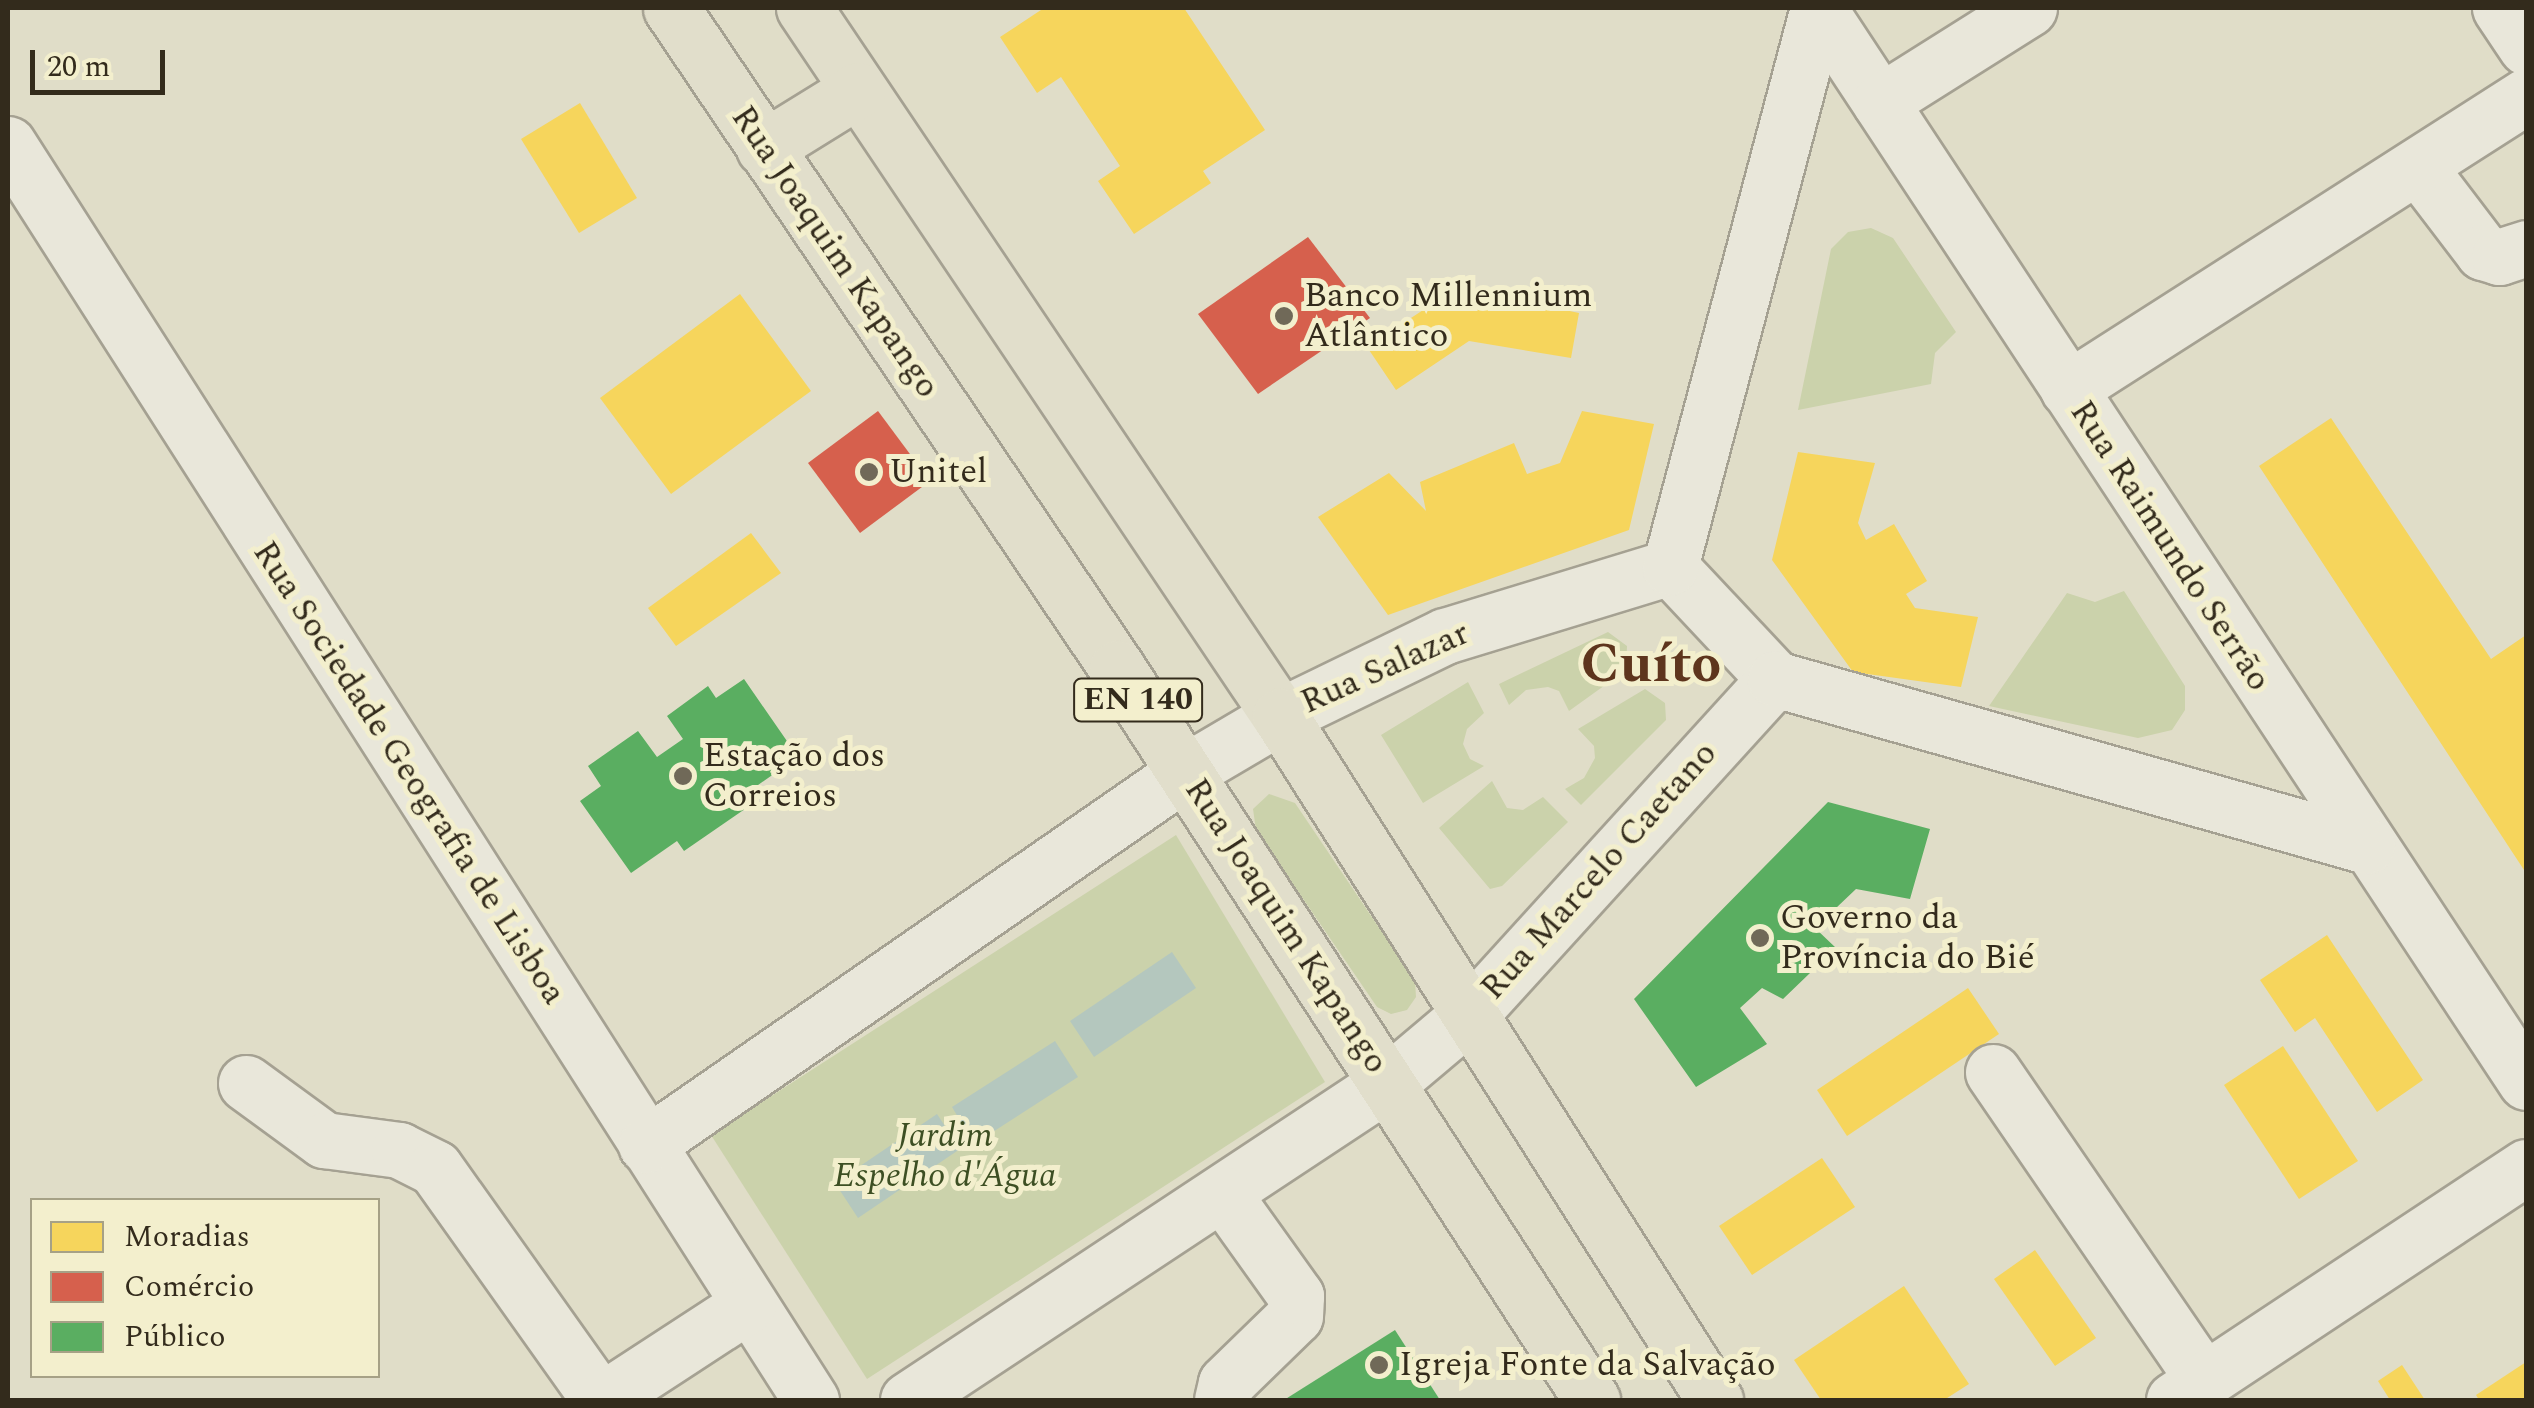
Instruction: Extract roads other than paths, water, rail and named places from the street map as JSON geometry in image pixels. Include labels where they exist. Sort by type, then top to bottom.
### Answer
[{"type":"main road","name":"Rua Joaquim Kapango","points":[[671,8],[1185,772],[1592,1400]]},
{"type":"main road","name":"EN 140","points":[[804,8],[1280,716],[1472,1012],[1715,1400]]},
{"type":"main road","points":[[764,148],[858,90]]},
{"type":"street","points":[[1818,8],[1670,567],[1775,680],[2367,846]]},
{"type":"street","name":"Rua Raimundo Serrão","points":[[1818,8],[2526,1082]]},
{"type":"street","points":[[1880,102],[2029,8]]},
{"type":"street","points":[[2500,8],[2526,47]]},
{"type":"street","points":[[2068,390],[2526,96]]},
{"type":"street","name":"Rua Sociedade Geografia de Lisboa","points":[[8,144],[811,1400]]},
{"type":"street","points":[[2418,168],[2483,252],[2516,255],[2526,248]]},
{"type":"street","name":"Rua Salazar","points":[[646,1145],[1185,772],[1280,716],[1445,636],[1670,567]]},
{"type":"street","name":"Rua Marcelo Caetano","points":[[908,1400],[1389,1082],[1472,1012],[1775,680]]},
{"type":"street","points":[[1994,1072],[2189,1390],[2526,1167]]},
{"type":"street","points":[[246,1083],[324,1140],[400,1150],[435,1168],[601,1400],[748,1305]]},
{"type":"street","points":[[1222,1400],[1226,1383],[1295,1316],[1296,1296],[1223,1194]]},
{"type":"place","name":"Banco Millennium Atlântico","points":[[1284,316]]},
{"type":"place","name":"Unitel","points":[[869,472]]},
{"type":"place","name":"Estação dos Correios","points":[[683,776]]},
{"type":"place","name":"Governo da Província do Bié","points":[[1760,938]]},
{"type":"place","name":"Igreja Fonte da Salvação","points":[[1379,1365]]},
{"type":"district","name":"Cuíto","points":[[1651,665]]},
{"type":"park label","name":"Jardim Espelho d'Água","points":[[945,1156]]}]
